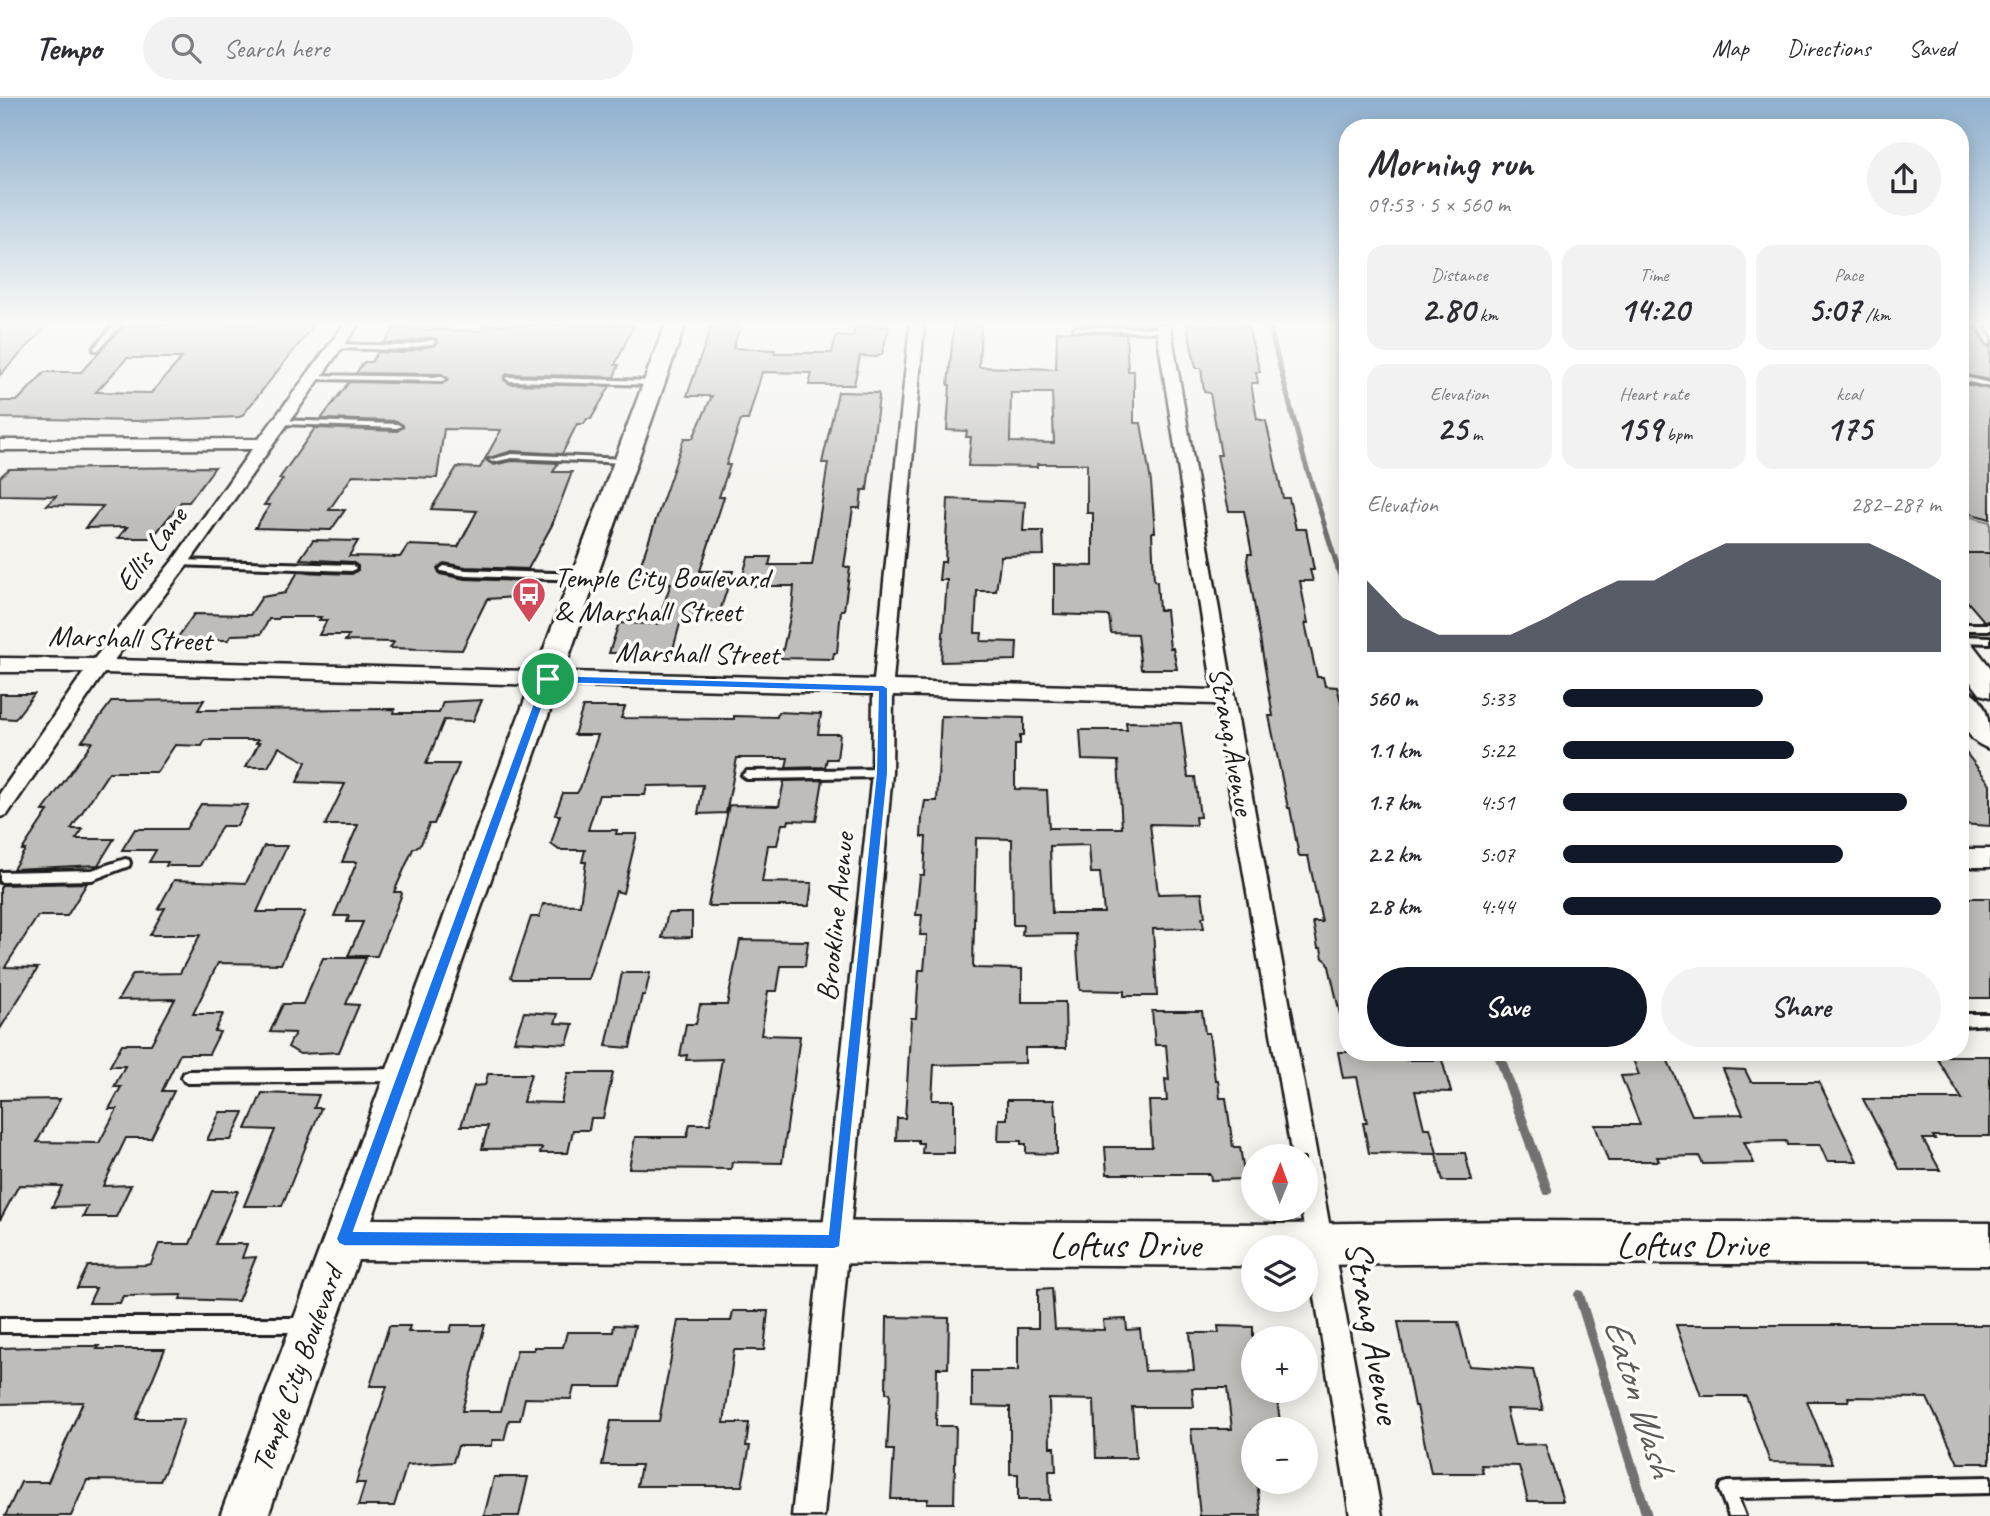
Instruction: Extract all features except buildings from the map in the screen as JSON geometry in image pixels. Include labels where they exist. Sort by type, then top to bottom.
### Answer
[{"type":"main road","name":"Temple City Boulevard","points":[[246,1513],[651,391]]},
{"type":"main road","points":[[1969,660],[1990,687]]},
{"type":"main road","points":[[1969,715],[1990,738]]},
{"type":"main road","name":"Loftus Drive","points":[[344,1239],[1321,1245],[1517,1242],[1990,1244]]},
{"type":"street","name":"Ellis Lane","points":[[0,809],[98,667],[180,563],[263,444],[304,391]]},
{"type":"street","name":"Brookline Avenue","points":[[808,1516],[882,773],[883,688],[912,391]]},
{"type":"street","name":"Strang Avenue","points":[[1174,391],[1302,1144]]},
{"type":"street","points":[[0,444],[263,444]]},
{"type":"street","name":"Marshall Street","points":[[0,665],[1224,697]]},
{"type":"street","points":[[1969,858],[1990,858]]},
{"type":"street","name":"Strang Avenue","points":[[1317,1222],[1366,1516]]},
{"type":"lane","points":[[282,422],[397,426]]},
{"type":"lane","points":[[493,460],[512,456],[626,461]]},
{"type":"lane","points":[[180,563],[352,568]]},
{"type":"lane","points":[[444,569],[467,573],[585,577]]},
{"type":"lane","points":[[1969,627],[1990,627]]},
{"type":"lane","points":[[1969,639],[1990,640]]},
{"type":"lane","points":[[747,775],[882,773]]},
{"type":"lane","points":[[0,877],[92,875],[125,863]]},
{"type":"lane","points":[[1969,1020],[1990,1019]]},
{"type":"lane","points":[[188,1077],[404,1075]]},
{"type":"lane","points":[[0,1325],[313,1325]]},
{"type":"lane","points":[[1737,1516],[1727,1490],[1990,1485]]},
{"type":"shaded area","points":[[1969,516],[1990,522],[1990,572],[1969,573]]},
{"type":"waterway","name":"Eaton Wash","points":[[1286,391],[1339,572]]},
{"type":"waterway","name":"Eaton Wash","points":[[1501,1061],[1547,1190]]},
{"type":"waterway","name":"Eaton Wash","points":[[1579,1295],[1647,1516]]},
{"type":"place","name":"Temple City Boulevard & Marshall Street","points":[[529,624]]},
{"type":"route","points":[[548,679],[883,688],[882,773],[834,1241],[344,1239],[548,679]]}]
